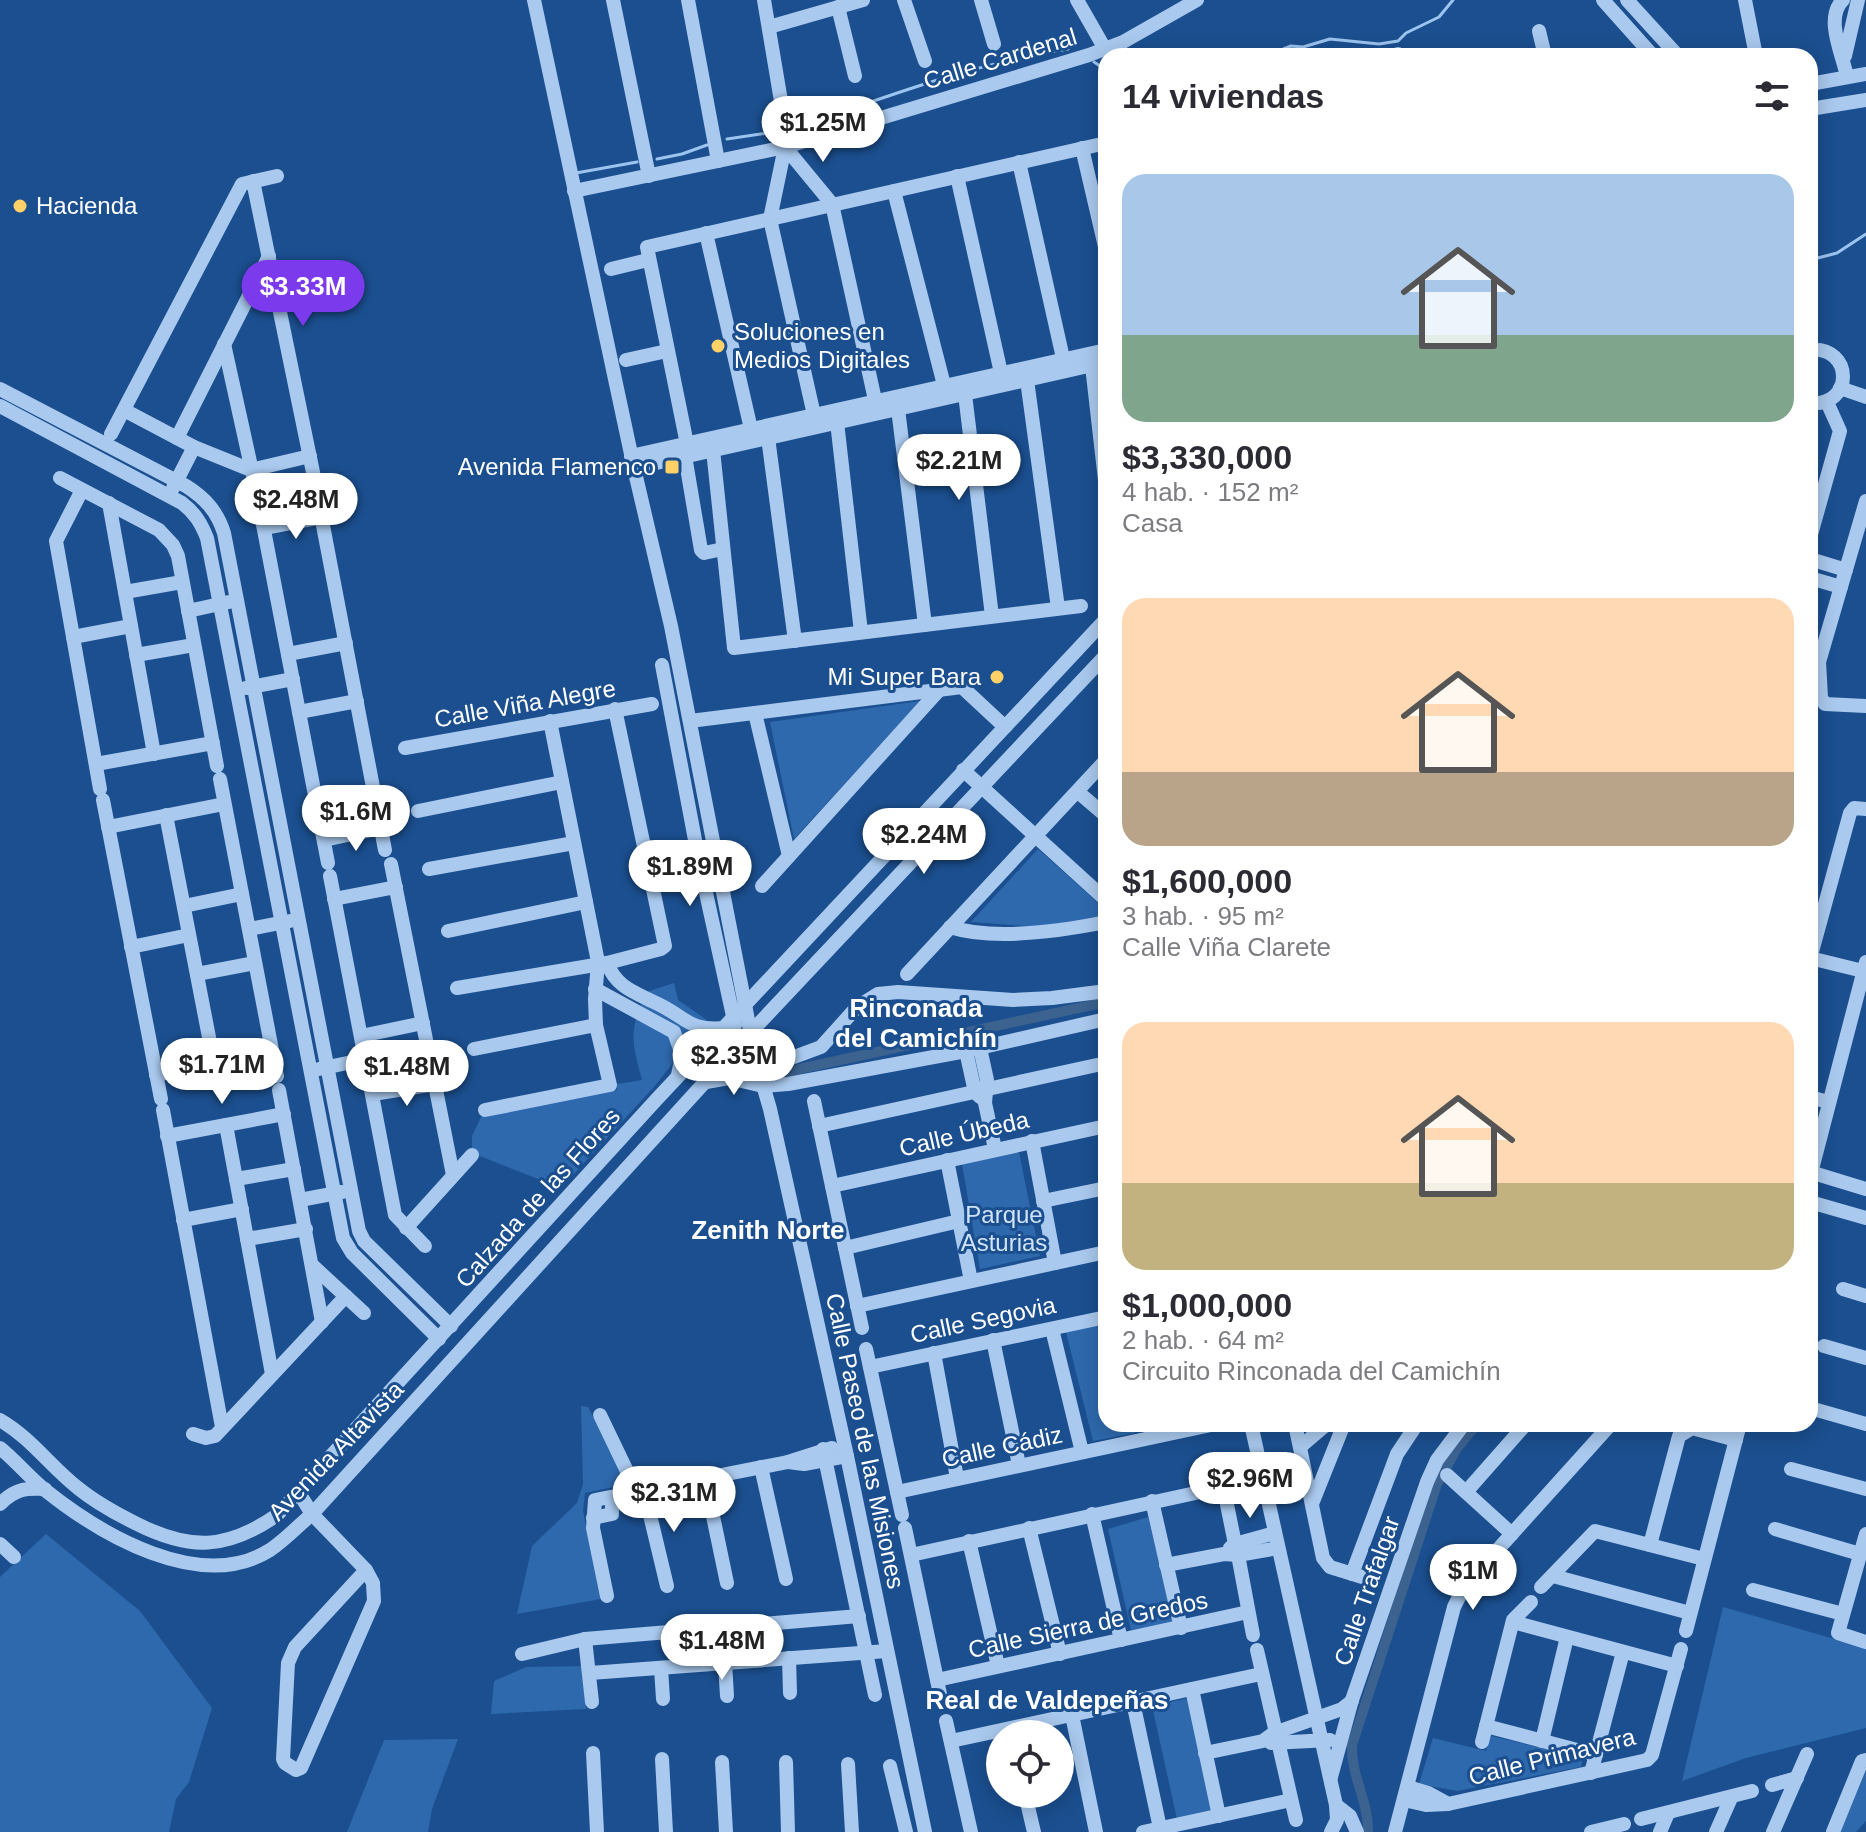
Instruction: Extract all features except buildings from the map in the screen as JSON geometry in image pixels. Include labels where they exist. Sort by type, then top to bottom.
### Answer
[{"type":"street","points":[[534,0],[690,721],[746,1005],[742,1042]]},
{"type":"street","points":[[613,0],[649,176]]},
{"type":"street","points":[[688,0],[718,161]]},
{"type":"street","points":[[764,0],[781,101],[785,147],[770,219],[814,415]]},
{"type":"street","points":[[769,27],[863,0]]},
{"type":"street","points":[[904,0],[925,61]]},
{"type":"street","points":[[981,0],[994,44]]},
{"type":"street","points":[[1077,0],[1104,48]]},
{"type":"street","name":"Calle Cardenal","points":[[1108,48],[1197,0]]},
{"type":"street","points":[[1603,0],[1646,48]]},
{"type":"street","points":[[1627,0],[1671,48]]},
{"type":"street","points":[[1745,0],[1754,48]]},
{"type":"street","points":[[1843,0],[1834,15],[1847,77]]},
{"type":"street","points":[[1844,60],[1858,0]]},
{"type":"street","points":[[838,7],[855,76]]},
{"type":"street","points":[[1539,31],[1543,48]]},
{"type":"street","name":"Calle Cardenal","points":[[574,191],[785,147],[1098,51]]},
{"type":"street","points":[[1818,82],[1866,74]]},
{"type":"street","points":[[1818,108],[1866,100]]},
{"type":"street","points":[[611,269],[706,233],[1098,145]]},
{"type":"street","points":[[785,147],[832,204],[877,407]]},
{"type":"street","points":[[1082,148],[1098,217]]},
{"type":"street","points":[[1019,162],[1064,365]]},
{"type":"street","points":[[111,434],[242,184],[277,176]]},
{"type":"street","points":[[957,176],[1001,373]]},
{"type":"street","points":[[253,181],[453,1175]]},
{"type":"street","points":[[894,191],[944,385]]},
{"type":"street","points":[[706,233],[751,429]]},
{"type":"street","points":[[648,254],[686,450],[701,550],[704,553],[723,549]]},
{"type":"street","points":[[177,438],[269,256]]},
{"type":"street","points":[[224,344],[264,528],[395,1215],[425,1246]]},
{"type":"street","points":[[626,360],[667,351]]},
{"type":"street","points":[[1818,351],[1835,358],[1843,376],[1840,388],[1827,402],[1818,403]]},
{"type":"street","points":[[632,462],[686,450],[751,429],[768,432],[837,422],[944,385],[964,388],[1027,380],[1098,353]]},
{"type":"street","points":[[686,450],[713,450],[814,415],[877,407],[898,409],[1001,373],[1098,364]]},
{"type":"street","points":[[1027,380],[1058,608]]},
{"type":"street","points":[[964,388],[992,616]]},
{"type":"street","points":[[1840,388],[1866,397]]},
{"type":"street","points":[[0,389],[177,481],[201,496],[220,519],[359,1231],[364,1241],[456,1321]]},
{"type":"street","points":[[1818,509],[1840,431],[1827,402]]},
{"type":"street","points":[[0,406],[169,496],[193,511],[201,523],[207,538],[346,1246],[439,1339]]},
{"type":"street","points":[[898,409],[925,625]]},
{"type":"street","points":[[124,410],[194,447],[251,470],[310,456]]},
{"type":"street","points":[[837,422],[861,632]]},
{"type":"street","points":[[66,440],[74,426]]},
{"type":"street","points":[[768,432],[795,641]]},
{"type":"street","points":[[169,496],[194,447]]},
{"type":"street","points":[[713,450],[734,648],[1081,606]]},
{"type":"street","points":[[60,478],[159,530],[168,537],[178,556],[322,1322]]},
{"type":"street","points":[[82,490],[56,541],[222,1427]]},
{"type":"street","points":[[1866,501],[1819,662],[1821,698],[1825,704],[1866,706]]},
{"type":"street","points":[[109,503],[154,754]]},
{"type":"street","points":[[264,528],[322,517]]},
{"type":"street","points":[[1818,561],[1846,570]]},
{"type":"street","points":[[1818,580],[1841,587]]},
{"type":"street","points":[[125,592],[182,582]]},
{"type":"street","points":[[188,611],[237,601]]},
{"type":"street","points":[[73,637],[131,626]]},
{"type":"street","name":"Calzada de las Flores","points":[[456,1321],[656,1100],[1098,629]]},
{"type":"street","points":[[288,654],[346,643]]},
{"type":"street","points":[[136,655],[194,645]]},
{"type":"street","name":"Calzada de las Flores","points":[[478,1331],[742,1042],[1098,663]]},
{"type":"street","points":[[602,962],[632,993],[669,1009],[694,1026],[729,1023],[662,665]]},
{"type":"street","points":[[237,690],[293,679]]},
{"type":"street","points":[[690,721],[962,687],[1005,727]]},
{"type":"street","points":[[762,886],[940,689]]},
{"type":"street","points":[[299,712],[357,701]]},
{"type":"street","name":"Calle Viña Alegre","points":[[405,748],[652,704]]},
{"type":"street","points":[[457,988],[664,948],[615,709]]},
{"type":"street","points":[[755,713],[789,856]]},
{"type":"street","points":[[485,1110],[610,1085],[596,1025],[602,992],[602,962],[586,902],[550,721]]},
{"type":"street","points":[[96,764],[213,743]]},
{"type":"street","points":[[907,974],[1098,769]]},
{"type":"street","points":[[963,770],[1098,893]]},
{"type":"street","points":[[418,811],[562,782]]},
{"type":"street","points":[[1078,792],[1098,809]]},
{"type":"street","points":[[108,827],[224,804]]},
{"type":"street","points":[[1818,930],[1850,813],[1854,808],[1866,809]]},
{"type":"street","points":[[166,815],[214,1063]]},
{"type":"street","points":[[324,840],[381,828]]},
{"type":"street","points":[[429,869],[574,843]]},
{"type":"street","points":[[699,861],[715,857]]},
{"type":"street","points":[[334,899],[396,887]]},
{"type":"street","points":[[184,906],[242,894]]},
{"type":"street","points":[[448,931],[586,902]]},
{"type":"street","points":[[249,929],[299,919]]},
{"type":"street","points":[[950,927],[969,931],[1025,932],[1098,923]]},
{"type":"street","points":[[131,947],[189,935]]},
{"type":"street","points":[[1818,960],[1865,966],[1818,1129]]},
{"type":"street","points":[[197,974],[255,963]]},
{"type":"street","points":[[602,992],[619,983]]},
{"type":"street","points":[[602,992],[642,1016],[670,1027],[679,1041],[682,1062],[677,1079]]},
{"type":"street","points":[[757,1066],[821,1047],[857,1007],[878,994],[898,992],[1013,1000],[1098,992]]},
{"type":"street","points":[[706,1082],[729,1078],[763,1086],[788,1084],[973,1049],[1098,1021]]},
{"type":"street","points":[[361,1036],[423,1023]]},
{"type":"street","name":"Calle Paseo de las Misiones","points":[[729,1023],[757,1066],[763,1086],[845,1451],[925,1832]]},
{"type":"street","points":[[474,1049],[596,1025]]},
{"type":"street","points":[[679,1041],[694,1026]]},
{"type":"street","points":[[973,1049],[995,1149]]},
{"type":"street","points":[[156,1075],[272,1052]]},
{"type":"street","points":[[310,1070],[366,1059]]},
{"type":"street","points":[[819,1126],[983,1094],[1098,1065]]},
{"type":"street","points":[[373,1094],[435,1084]]},
{"type":"street","points":[[1818,1099],[1828,1102]]},
{"type":"street","points":[[656,1100],[674,1118]]},
{"type":"street","points":[[814,1101],[862,1328]]},
{"type":"street","points":[[167,1136],[284,1114]]},
{"type":"street","points":[[226,1125],[272,1374]]},
{"type":"street","name":"Calle Úbeda","points":[[832,1186],[1098,1128]]},
{"type":"street","points":[[1032,1141],[1055,1263]]},
{"type":"street","points":[[406,1228],[472,1155]]},
{"type":"street","points":[[947,1160],[971,1281]]},
{"type":"street","points":[[236,1179],[294,1169]]},
{"type":"street","points":[[1818,1174],[1866,1189]]},
{"type":"street","points":[[300,1200],[350,1190]]},
{"type":"street","points":[[1043,1201],[1098,1190]]},
{"type":"street","points":[[1818,1204],[1866,1218]]},
{"type":"street","points":[[183,1220],[242,1209]]},
{"type":"street","points":[[845,1248],[959,1221]]},
{"type":"street","points":[[247,1239],[306,1229]]},
{"type":"street","points":[[857,1306],[1098,1254]]},
{"type":"street","points":[[313,1266],[364,1313]]},
{"type":"street","points":[[488,1286],[505,1302]]},
{"type":"street","points":[[1843,1289],[1866,1296]]},
{"type":"street","points":[[193,1434],[210,1438],[346,1296]]},
{"type":"street","name":"Calle Segovia","points":[[870,1367],[1098,1319]]},
{"type":"street","name":"Avenida Altavista","points":[[0,1420],[20,1432],[78,1489],[123,1517],[182,1542],[220,1543],[258,1529],[277,1515],[456,1321]]},
{"type":"street","points":[[1052,1329],[1082,1452]]},
{"type":"street","name":"Avenida Altavista","points":[[1,1454],[45,1489],[119,1538],[177,1561],[198,1565],[247,1560],[269,1550],[312,1514],[478,1331]]},
{"type":"street","points":[[993,1340],[1019,1465]]},
{"type":"street","points":[[1824,1346],[1866,1358]]},
{"type":"street","points":[[866,1349],[941,1699]]},
{"type":"street","points":[[934,1353],[957,1478]]},
{"type":"street","points":[[389,1393],[408,1410]]},
{"type":"street","points":[[1818,1410],[1866,1424]]},
{"type":"street","points":[[600,1415],[641,1491],[667,1586]]},
{"type":"street","points":[[362,1422],[380,1439]]},
{"type":"street","points":[[1,1454],[10,1438],[20,1432]]},
{"type":"street","points":[[1138,1432],[1140,1440]]},
{"type":"street","name":"Calle Cádiz","points":[[897,1492],[1187,1432]]},
{"type":"street","points":[[1253,1432],[1336,1805],[1337,1820],[1331,1832]]},
{"type":"street","points":[[1297,1432],[1323,1558],[1330,1567],[1372,1580]]},
{"type":"street","points":[[1300,1447],[1318,1432]]},
{"type":"street","points":[[1312,1504],[1341,1432]]},
{"type":"street","points":[[1352,1574],[1397,1454],[1412,1432]]},
{"type":"street","name":"Calle Trafalgar","points":[[1329,1781],[1352,1700],[1427,1482],[1437,1460],[1458,1432]]},
{"type":"street","points":[[1466,1492],[1519,1432]]},
{"type":"street","points":[[1395,1832],[1454,1607],[1464,1587],[1604,1432]]},
{"type":"street","points":[[1650,1545],[1679,1436],[1686,1432]]},
{"type":"street","points":[[1707,1432],[1736,1440]]},
{"type":"street","points":[[1686,1631],[1738,1432]]},
{"type":"street","points":[[607,1596],[593,1528],[595,1500],[845,1451]]},
{"type":"street","points":[[824,1455],[875,1695]]},
{"type":"street","points":[[1219,1465],[1232,1551],[1255,1643],[1271,1740],[1296,1820]]},
{"type":"street","points":[[761,1467],[786,1579]]},
{"type":"street","points":[[1791,1469],[1866,1489]]},
{"type":"street","points":[[0,1504],[6,1488],[45,1489],[54,1482],[59,1472]]},
{"type":"street","points":[[1447,1475],[1512,1534]]},
{"type":"street","points":[[705,1478],[727,1583]]},
{"type":"street","points":[[911,1555],[1223,1487]]},
{"type":"street","points":[[299,1493],[312,1514],[366,1570],[373,1583],[374,1601],[301,1768],[296,1770],[283,1759],[288,1663],[295,1647],[366,1570]]},
{"type":"street","points":[[593,1518],[612,1514],[612,1497]]},
{"type":"street","points":[[1152,1501],[1181,1628]]},
{"type":"street","points":[[1092,1514],[1121,1640]]},
{"type":"street","points":[[1029,1528],[1060,1654]]},
{"type":"street","points":[[1775,1529],[1860,1554]]},
{"type":"street","points":[[1541,1587],[1595,1531],[1704,1559]]},
{"type":"street","points":[[1866,1534],[1838,1633],[1866,1642]]},
{"type":"street","points":[[969,1541],[998,1666]]},
{"type":"street","points":[[1166,1565],[1276,1541]]},
{"type":"street","points":[[177,1561],[182,1542]]},
{"type":"street","points":[[0,1544],[14,1557]]},
{"type":"street","points":[[1553,1576],[1690,1613]]},
{"type":"street","points":[[1753,1590],[1843,1614]]},
{"type":"street","points":[[1482,1742],[1513,1622],[1531,1602]]},
{"type":"street","name":"Calle Sierra de Gredos","points":[[937,1680],[1248,1612]]},
{"type":"street","points":[[522,1654],[585,1639],[859,1616]]},
{"type":"street","points":[[1513,1622],[1677,1666]]},
{"type":"street","points":[[1542,1741],[1567,1637]]},
{"type":"street","points":[[585,1639],[592,1702]]},
{"type":"street","name":"Calle Primavera","points":[[1406,1794],[1426,1805],[1448,1804],[1647,1760],[1652,1755],[1681,1649]]},
{"type":"street","points":[[590,1673],[887,1651]]},
{"type":"street","points":[[1591,1773],[1623,1652]]},
{"type":"street","points":[[789,1658],[790,1693]]},
{"type":"street","points":[[725,1663],[727,1696]]},
{"type":"street","points":[[661,1668],[663,1699]]},
{"type":"street","points":[[1053,1720],[1261,1674]]},
{"type":"street","points":[[1192,1689],[1219,1816]]},
{"type":"street","points":[[1271,1740],[1316,1717],[1342,1709],[1352,1700]]},
{"type":"street","points":[[1133,1702],[1160,1828]]},
{"type":"street","points":[[1072,1715],[1096,1832]]},
{"type":"street","points":[[946,1721],[971,1832]]},
{"type":"street","points":[[1486,1726],[1596,1755]]},
{"type":"street","points":[[951,1741],[986,1735]]},
{"type":"street","points":[[1205,1753],[1271,1740],[1342,1736]]},
{"type":"street","points":[[593,1753],[597,1832]]},
{"type":"street","points":[[1773,1832],[1807,1754]]},
{"type":"street","points":[[662,1759],[666,1832]]},
{"type":"street","points":[[1833,1832],[1862,1761],[1866,1760]]},
{"type":"street","points":[[722,1762],[726,1832]]},
{"type":"street","points":[[786,1762],[788,1832]]},
{"type":"street","points":[[848,1764],[852,1832]]},
{"type":"street","points":[[906,1832],[891,1769],[912,1768]]},
{"type":"street","points":[[1772,1785],[1797,1778]]},
{"type":"street","points":[[1641,1819],[1752,1791]]},
{"type":"street","points":[[1716,1832],[1731,1798]]},
{"type":"street","points":[[1143,1832],[1291,1800]]},
{"type":"street","points":[[1336,1805],[1350,1816],[1357,1832]]},
{"type":"street","points":[[1028,1808],[1034,1832]]},
{"type":"street","points":[[1660,1832],[1668,1813]]},
{"type":"street","points":[[1598,1831],[1624,1824]]},
{"type":"green space","points":[[920,701],[794,839],[770,722]]},
{"type":"green space","points":[[1038,849],[1098,903],[1098,916],[1040,927],[971,922]]},
{"type":"green space","points":[[674,983],[678,1000],[707,1020],[654,1087],[561,1188],[472,1153],[472,1136],[482,1115],[617,1090],[617,1084],[642,1080],[634,1045],[637,1017],[646,992]]},
{"type":"green space","name":"Parque Asturias","points":[[1019,1152],[1040,1256],[980,1269],[962,1164]]},
{"type":"green space","points":[[1098,1325],[1098,1432],[1135,1433],[1093,1441],[1066,1332]]},
{"type":"green space","points":[[581,1406],[588,1407],[628,1484],[585,1493],[583,1511],[601,1599],[517,1614],[532,1546],[577,1503],[583,1484]]},
{"type":"green space","points":[[1148,1517],[1175,1623],[1131,1630],[1108,1529]]},
{"type":"green space","points":[[46,1534],[140,1611],[212,1708],[189,1782],[176,1799],[169,1832],[0,1832],[0,1577]]},
{"type":"green space","points":[[1723,1607],[1866,1648],[1866,1728],[1746,1758],[1682,1781]]},
{"type":"green space","points":[[586,1666],[586,1709],[491,1714],[494,1681],[526,1667]]},
{"type":"green space","points":[[1189,1698],[1213,1810],[1177,1819],[1152,1706]]},
{"type":"green space","points":[[1491,1736],[1583,1758],[1581,1767],[1457,1791],[1419,1784],[1433,1738],[1486,1751]]},
{"type":"green space","points":[[458,1739],[432,1809],[428,1832],[347,1832],[384,1740]]},
{"type":"green space","points":[[1866,1771],[1866,1821],[1856,1832],[1840,1832]]},
{"type":"waterway","points":[[1286,48],[1303,47],[1330,39],[1379,44],[1398,41],[1406,33],[1439,17],[1453,0]]},
{"type":"waterway","points":[[796,128],[965,72],[1068,49]]},
{"type":"waterway","points":[[1094,62],[1098,65]]},
{"type":"waterway","points":[[727,139],[775,132]]},
{"type":"waterway","points":[[657,159],[707,145]]},
{"type":"waterway","points":[[576,173],[637,162]]},
{"type":"waterway","points":[[1818,258],[1837,253],[1866,234]]},
{"type":"waterway","points":[[781,1073],[1098,1004]]},
{"type":"waterway","points":[[1368,1832],[1352,1745],[1437,1484],[1457,1448],[1470,1432]]},
{"type":"place","name":"Hacienda","points":[[20,206]]},
{"type":"place","name":"Soluciones en Medios Digitales","points":[[718,346]]},
{"type":"place","name":"Avenida Flamenco","points":[[672,467]]},
{"type":"place","name":"Mi Super Bara","points":[[997,677]]},
{"type":"district","name":"Rinconada del Camichín","points":[[916,1023]]},
{"type":"district","name":"Zenith Norte","points":[[768,1230]]},
{"type":"district","name":"Real de Valdepeñas","points":[[1047,1700]]}]
